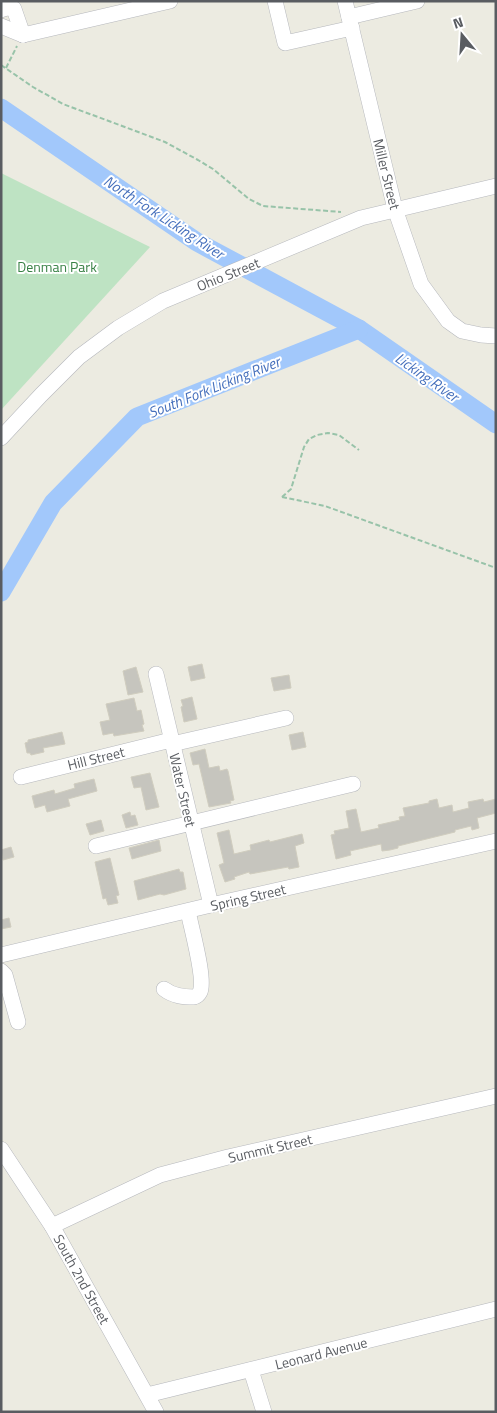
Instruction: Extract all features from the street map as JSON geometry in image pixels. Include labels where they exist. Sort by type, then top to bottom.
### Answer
[{"type":"street","points":[[1,26],[23,35],[170,1]]},
{"type":"street","points":[[275,1],[286,43],[417,1]]},
{"type":"street","name":"Miller Street","points":[[345,1],[395,209],[421,284],[448,321],[462,331],[496,336]]},
{"type":"street","points":[[1,10],[14,9],[23,35]]},
{"type":"street","name":"Ohio Street","points":[[1,438],[63,373],[100,341],[164,301],[362,218],[496,186]]},
{"type":"street","name":"Water Street","points":[[156,674],[211,905]]},
{"type":"street","name":"Hill Street","points":[[21,776],[286,718]]},
{"type":"street","points":[[96,846],[353,784]]},
{"type":"street","name":"Spring Street","points":[[1,955],[211,905],[496,841]]},
{"type":"street","points":[[164,989],[180,996],[194,998],[200,992],[202,983],[200,968],[188,911]]},
{"type":"street","points":[[1,971],[5,975],[18,1022]]},
{"type":"street","name":"Summit Street","points":[[52,1226],[160,1175],[237,1155],[496,1096]]},
{"type":"street","name":"South 2nd Street","points":[[1,1149],[52,1226],[156,1412]]},
{"type":"street","name":"Leonard Avenue","points":[[147,1395],[496,1309]]},
{"type":"street","points":[[251,1370],[264,1412]]},
{"type":"path","points":[[6,68],[23,35]]},
{"type":"path","points":[[1,65],[33,87],[63,104],[164,142],[198,160],[249,199],[263,206],[346,213]]},
{"type":"path","points":[[359,450],[339,435],[328,433],[309,439],[304,447],[291,489],[282,497],[325,506],[496,568]]},
{"type":"green space","name":"Denman Park","points":[[1,173],[150,247],[1,410]]},
{"type":"building","points":[[202,664],[205,678],[191,681],[188,667]]},
{"type":"building","points":[[136,667],[143,692],[128,695],[123,671]]},
{"type":"building","points":[[289,675],[291,688],[274,691],[271,678]]},
{"type":"building","points":[[192,697],[197,719],[184,722],[181,700]]},
{"type":"building","points":[[134,698],[137,711],[141,710],[144,731],[114,736],[113,733],[103,735],[100,722],[110,720],[106,704]]},
{"type":"building","points":[[62,732],[65,744],[43,748],[44,752],[31,755],[27,753],[25,743],[28,740]]},
{"type":"building","points":[[303,732],[306,747],[292,750],[289,735]]},
{"type":"building","points":[[205,749],[209,768],[219,766],[220,771],[227,769],[228,771],[234,800],[230,801],[231,803],[209,807],[199,764],[193,765],[190,753]]},
{"type":"building","points":[[150,773],[159,807],[146,810],[141,787],[134,788],[131,777]]},
{"type":"building","points":[[94,779],[97,791],[68,799],[70,806],[47,812],[45,805],[35,808],[32,796],[54,790],[55,794],[75,788],[74,784]]},
{"type":"building","points":[[437,799],[439,808],[452,805],[453,812],[469,808],[468,802],[483,799],[484,802],[496,799],[496,813],[477,818],[479,828],[472,830],[471,826],[455,830],[455,832],[398,846],[398,848],[390,850],[382,851],[381,844],[350,851],[351,855],[336,859],[331,835],[335,834],[334,831],[349,828],[346,811],[356,809],[361,832],[379,828],[378,825],[400,820],[399,817],[405,816],[403,808],[429,803],[429,801]]},
{"type":"building","points":[[130,812],[131,816],[135,815],[138,825],[126,828],[122,815]]},
{"type":"building","points":[[101,820],[104,831],[90,835],[86,824]]},
{"type":"building","points":[[229,830],[234,854],[251,850],[250,845],[302,834],[304,843],[295,846],[299,867],[289,869],[288,867],[250,874],[249,872],[225,882],[219,865],[224,863],[217,833]]},
{"type":"building","points":[[159,840],[161,851],[132,859],[129,848]]},
{"type":"building","points":[[11,847],[14,857],[3,860],[1,850]]},
{"type":"building","points":[[110,858],[119,895],[116,896],[118,903],[108,905],[106,898],[103,899],[95,862]]},
{"type":"building","points":[[179,869],[180,872],[183,872],[186,889],[138,900],[134,881]]},
{"type":"building","points":[[9,918],[11,927],[1,929],[1,920]]},
{"type":"waterway","name":"North Fork Licking River","points":[[1,108],[197,242],[359,329],[496,424]]},
{"type":"waterway","name":"South Fork Licking River","points":[[1,592],[53,503],[137,417],[359,329]]},
{"type":"water label","name":"Licking River","points":[[427,377]]}]
